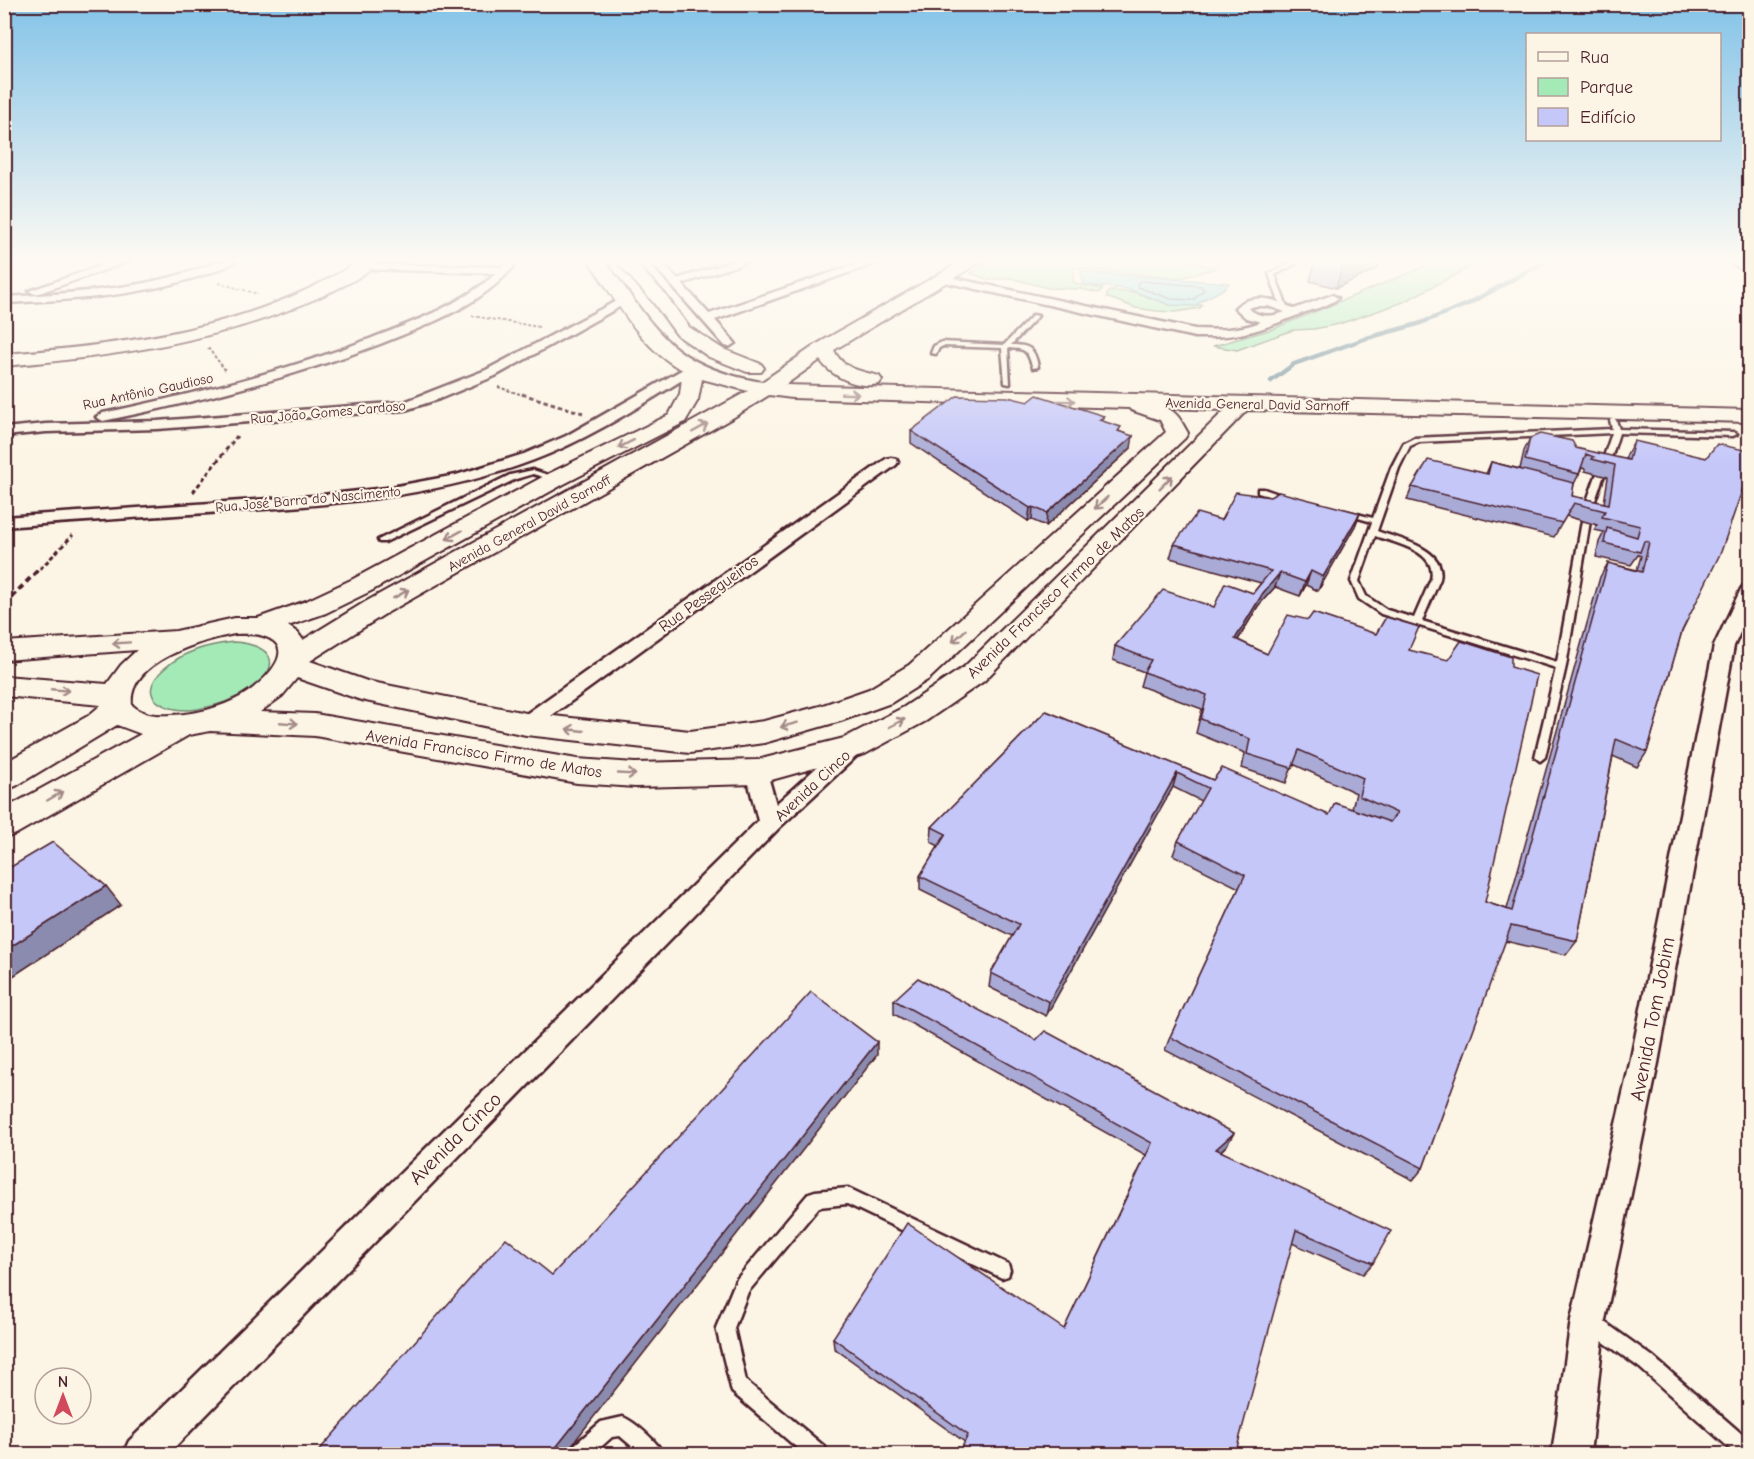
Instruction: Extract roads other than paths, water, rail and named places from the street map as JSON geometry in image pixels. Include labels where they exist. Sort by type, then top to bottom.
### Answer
[{"type":"street","points":[[4,360],[43,358],[203,329]]},
{"type":"street","name":"Rua Antônio Gaudioso","points":[[46,428],[238,387],[351,352],[407,329]]},
{"type":"street","name":"Rua João Gomes Cardoso","points":[[4,432],[46,428],[184,424],[405,406],[441,396],[572,329]]},
{"type":"street","points":[[648,329],[672,356],[692,368],[743,374]]},
{"type":"street","points":[[682,329],[743,374]]},
{"type":"street","points":[[716,329],[729,343],[743,374]]},
{"type":"street","points":[[729,343],[746,351],[765,371],[824,348],[857,329]]},
{"type":"street","points":[[1178,329],[1196,333],[1224,334],[1253,329]]},
{"type":"street","points":[[785,355],[824,348]]},
{"type":"street","points":[[824,348],[827,356],[837,368],[845,373],[872,380]]},
{"type":"street","points":[[715,405],[790,384],[824,348]]},
{"type":"street","points":[[678,418],[693,392],[692,368]]},
{"type":"street","name":"Rua José Barra do Nascimento","points":[[4,522],[351,498],[424,488],[476,475],[530,457],[605,419],[692,368]]},
{"type":"street","name":"Avenida General David Sarnoff","points":[[195,723],[253,702],[277,684],[292,662],[351,623],[715,405],[765,371]]},
{"type":"street","name":"Avenida General David Sarnoff","points":[[260,627],[316,607],[362,585],[556,479],[678,418],[715,405],[743,374],[765,371],[790,384],[1128,402],[1749,416]]},
{"type":"street","name":"Avenida General David Sarnoff","points":[[790,384],[872,380],[1008,382],[1209,389],[1388,399],[1749,410]]},
{"type":"street","points":[[1209,389],[1380,390],[1749,401]]},
{"type":"street","points":[[184,424],[168,421],[162,417],[165,410],[186,399]]},
{"type":"street","name":"Avenida Francisco Firmo de Matos","points":[[292,662],[326,679],[361,690],[526,724],[690,742],[764,732],[830,714],[880,696],[919,672],[1177,433],[1168,416],[1128,402]]},
{"type":"street","points":[[1174,403],[1238,409],[1615,426],[1741,429]]},
{"type":"street","name":"Avenida Francisco Firmo de Matos","points":[[117,702],[130,720],[152,726],[195,723],[315,725],[577,771],[635,775],[757,772],[854,746],[915,714],[974,674],[1238,409]]},
{"type":"street","name":"Rua Pessegueiros","points":[[526,724],[891,462]]},
{"type":"street","name":"Avenida Tom Jobim","points":[[1571,1455],[1588,1320],[1644,1063],[1724,646],[1749,589]]},
{"type":"street","points":[[326,679],[334,650],[351,623]]},
{"type":"street","points":[[4,778],[99,724],[117,702],[128,673],[154,652],[180,639],[208,630],[235,626],[260,627],[275,631],[286,638],[292,647],[292,662]]},
{"type":"street","points":[[4,651],[180,639]]},
{"type":"street","points":[[4,686],[117,702]]},
{"type":"street","points":[[4,825],[195,723]]},
{"type":"street","name":"Avenida Cinco","points":[[142,1455],[770,824],[854,746]]},
{"type":"street","name":"Avenida Cinco","points":[[757,772],[770,824]]},
{"type":"lane","points":[[1008,382],[1005,346],[1022,329]]},
{"type":"lane","points":[[934,353],[936,347],[942,344],[1029,349],[1033,354],[1035,367]]},
{"type":"lane","points":[[1540,757],[1561,666],[1587,518],[1615,426],[1417,440],[1407,445],[1395,468],[1355,581],[1362,597],[1384,612],[1561,666]]},
{"type":"lane","points":[[382,540],[513,477],[533,472],[556,479]]},
{"type":"lane","points":[[1261,491],[1295,500]]},
{"type":"lane","points":[[1341,512],[1376,521]]},
{"type":"lane","points":[[1373,533],[1420,549],[1434,561],[1437,572],[1417,622]]},
{"type":"lane","points":[[818,1455],[738,1386],[725,1328],[742,1286],[814,1199],[848,1196],[1002,1270]]},
{"type":"lane","points":[[1588,1320],[1646,1362],[1749,1454]]},
{"type":"lane","points":[[579,1455],[608,1429],[623,1426],[654,1455]]},
{"type":"waterway","points":[[1271,381],[1294,364],[1399,329]]}]
